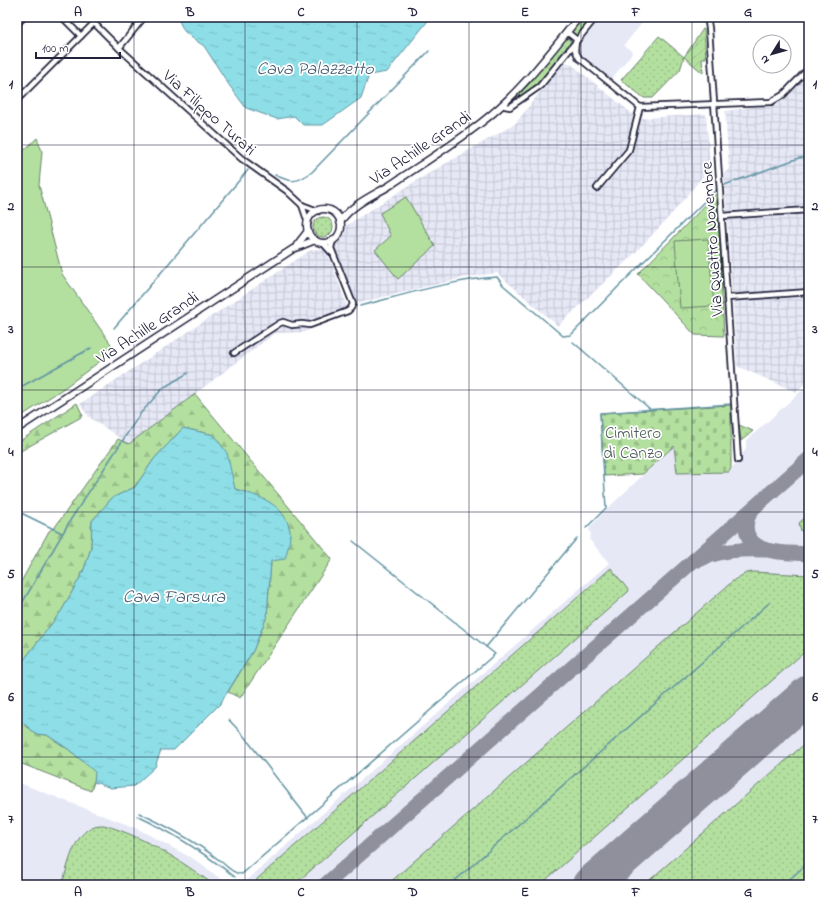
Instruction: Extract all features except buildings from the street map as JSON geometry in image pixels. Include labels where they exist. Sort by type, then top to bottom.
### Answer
[{"type":"main road","name":"Via Achille Grandi","points":[[318,211],[327,210],[336,214],[350,210],[421,165],[473,129],[503,104],[524,83],[579,17]]},
{"type":"main road","name":"Via Achille Grandi","points":[[333,240],[340,232],[340,222],[350,210]]},
{"type":"main road","points":[[318,211],[310,217],[308,231],[315,240],[323,243],[333,240]]},
{"type":"main road","points":[[336,214],[340,222]]},
{"type":"main road","name":"Via Achille Grandi","points":[[293,249],[308,231]]},
{"type":"main road","name":"Via Achille Grandi","points":[[17,429],[293,249],[315,240]]},
{"type":"street","points":[[17,24],[24,17]]},
{"type":"street","points":[[62,17],[81,36]]},
{"type":"street","name":"Via Filippo Turati","points":[[88,17],[119,48],[242,159],[286,191],[302,205],[318,211]]},
{"type":"street","points":[[119,48],[144,17]]},
{"type":"street","name":"Via Achille Grandi","points":[[503,104],[510,107],[540,86],[596,17]]},
{"type":"street","name":"Via Quattro Novembre","points":[[707,17],[715,105],[738,460]]},
{"type":"street","points":[[17,100],[94,23]]},
{"type":"street","points":[[567,32],[576,41],[575,50],[579,58]]},
{"type":"street","points":[[564,56],[573,55],[579,58],[640,107],[767,102],[776,100],[783,95],[808,70]]},
{"type":"street","points":[[597,188],[629,150],[640,107]]},
{"type":"street","points":[[302,205],[308,223]]},
{"type":"street","points":[[722,216],[809,210]]},
{"type":"street","points":[[234,353],[282,323],[292,325],[310,325],[351,309],[353,304],[332,253],[331,248],[333,240]]},
{"type":"street","points":[[323,243],[332,253]]},
{"type":"street","points":[[728,298],[809,292]]},
{"type":"shaded area","points":[[592,17],[637,17],[643,22],[624,45],[633,52],[610,81],[561,41]]},
{"type":"shaded area","points":[[565,62],[571,64],[635,116],[644,118],[706,114],[710,168],[669,217],[633,255],[558,326],[497,273],[467,277],[358,303],[354,301],[333,250],[335,243],[343,235],[344,227],[424,176],[515,124],[544,85]]},
{"type":"shaded area","points":[[809,72],[809,380],[796,392],[737,366],[724,173],[729,170],[725,111],[774,104],[787,95]]},
{"type":"shaded area","points":[[324,248],[328,254],[347,306],[342,316],[304,332],[275,333],[129,444],[89,417],[80,404],[311,250]]},
{"type":"shaded area","points":[[809,384],[809,885],[241,885],[609,563],[589,539],[591,535],[589,530],[591,526],[675,445],[677,472],[729,472],[746,449],[746,441]]},
{"type":"shaded area","points":[[17,782],[138,829],[195,860],[229,885],[17,885]]},
{"type":"green space","points":[[583,17],[592,17],[575,36],[572,30]]},
{"type":"green space","points":[[703,29],[706,58],[702,58],[703,73],[684,57]]},
{"type":"green space","points":[[659,36],[684,57],[680,70],[653,98],[644,98],[621,80]]},
{"type":"green space","points":[[566,38],[571,42],[535,86],[514,102],[512,100]]},
{"type":"green space","points":[[37,138],[42,151],[39,185],[62,274],[115,350],[64,388],[17,419],[17,157]]},
{"type":"green space","points":[[717,193],[724,336],[695,335],[638,274]]},
{"type":"green space","points":[[406,197],[435,246],[398,279],[375,250],[391,236],[380,213]]},
{"type":"green space","points":[[323,217],[330,220],[333,227],[330,234],[323,237],[316,234],[313,227],[316,220]]},
{"type":"green space","points":[[708,239],[714,306],[680,308],[675,241]]},
{"type":"green space","points":[[195,394],[332,559],[240,698],[228,692],[253,651],[267,616],[271,560],[250,494],[235,489],[230,472],[214,435],[183,428],[154,459],[135,487],[112,498],[92,521],[91,548],[83,572],[62,610],[17,669],[17,589],[49,531],[55,527],[118,439],[129,444]]},
{"type":"green space","points":[[77,403],[83,416],[17,453],[17,443]]},
{"type":"green space","name":"Cimitero di Canzo","points":[[731,405],[731,468],[729,472],[677,473],[674,446],[643,474],[604,476],[600,413]]},
{"type":"green space","points":[[739,425],[753,431],[741,441]]},
{"type":"green space","points":[[809,514],[809,532],[801,531],[799,523]]},
{"type":"green space","points":[[611,568],[629,591],[294,885],[256,885],[257,879]]},
{"type":"green space","points":[[753,572],[809,575],[809,648],[540,885],[387,885],[734,580],[746,573]]},
{"type":"green space","points":[[17,718],[36,734],[47,735],[68,749],[96,772],[91,791],[17,762]]},
{"type":"green space","points":[[809,740],[809,876],[799,885],[644,885]]},
{"type":"green space","points":[[104,825],[134,836],[162,850],[214,885],[62,885],[72,852],[80,837],[93,826]]},
{"type":"water","name":"Cava Palazzetto","points":[[177,17],[431,17],[387,72],[369,75],[361,98],[323,125],[303,125],[294,116],[277,119],[246,108],[204,46],[184,31]]},
{"type":"water","name":"Cava Farsura","points":[[183,428],[214,435],[227,453],[235,489],[269,502],[283,514],[290,531],[289,545],[285,559],[271,561],[267,616],[253,651],[220,704],[174,750],[161,750],[155,767],[134,786],[111,788],[94,782],[95,772],[68,749],[47,735],[36,734],[17,718],[17,669],[62,610],[83,572],[91,548],[92,521],[112,498],[135,487],[154,459]]},
{"type":"waterway","points":[[275,175],[294,181],[312,172],[429,51]]},
{"type":"waterway","points":[[360,306],[462,281],[497,277],[503,285],[563,336],[571,335],[718,188],[799,158],[809,157]]},
{"type":"waterway","points":[[114,328],[248,170]]},
{"type":"waterway","points":[[573,342],[650,409]]},
{"type":"waterway","points":[[17,389],[91,348]]},
{"type":"waterway","points":[[17,612],[71,519],[140,414],[163,388],[188,373]]},
{"type":"waterway","points":[[586,528],[606,508],[600,413],[732,404]]},
{"type":"waterway","points":[[17,511],[62,533]]},
{"type":"waterway","points":[[486,647],[577,538]]},
{"type":"waterway","points":[[139,813],[180,834],[200,846],[233,871],[242,874],[495,654],[353,541]]},
{"type":"waterway","points":[[450,885],[769,603]]},
{"type":"waterway","points":[[229,720],[243,735],[308,818]]},
{"type":"waterway","points":[[137,816],[188,844],[235,877]]},
{"type":"waterway","points":[[783,885],[809,862]]},
{"type":"taxiway","points":[[325,885],[809,459]]},
{"type":"taxiway","points":[[752,510],[747,521],[746,530],[751,540],[757,546],[783,553],[809,554]]},
{"type":"taxiway","points":[[699,560],[723,552],[765,550]]},
{"type":"runway","points":[[591,885],[809,694]]}]
